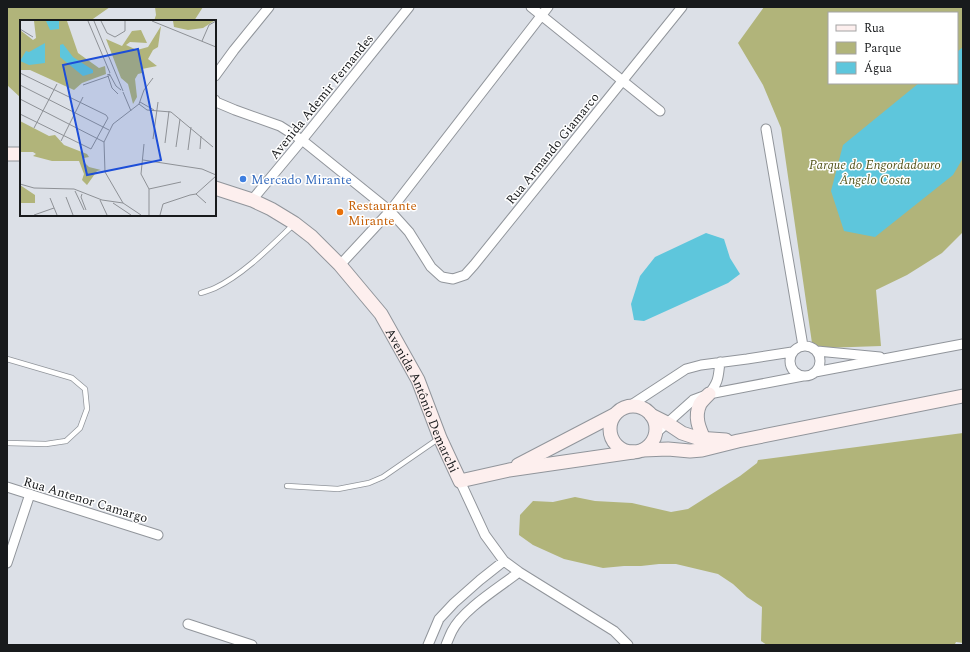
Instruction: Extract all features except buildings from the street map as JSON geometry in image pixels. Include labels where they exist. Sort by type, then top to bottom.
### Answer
[{"type":"street","points":[[216,75],[269,7]]},
{"type":"street","name":"Avenida Ademir Fernandes","points":[[252,200],[409,7]]},
{"type":"street","points":[[531,7],[660,111]]},
{"type":"street","points":[[340,265],[390,211],[548,7]]},
{"type":"street","name":"Rua Armando Giamarco","points":[[390,211],[408,232],[431,267],[442,276],[453,279],[464,275],[474,265],[682,7]]},
{"type":"street","points":[[216,102],[280,126],[302,140],[390,211]]},
{"type":"street","points":[[766,129],[803,346]]},
{"type":"street","points":[[7,154],[20,154]]},
{"type":"street","name":"Avenida Antônio Demarchi","points":[[216,188],[252,200],[271,209],[312,237],[340,265],[381,314],[418,380],[440,438],[485,535],[504,561],[614,631],[628,645]]},
{"type":"street","points":[[655,434],[694,400],[709,394],[963,344]]},
{"type":"street","points":[[509,470],[614,415],[686,369],[701,364],[792,352],[797,348],[808,346],[813,348],[820,356],[819,368],[815,372]]},
{"type":"street","points":[[816,351],[891,358]]},
{"type":"street","points":[[792,352],[790,364],[797,374],[803,376]]},
{"type":"street","points":[[704,439],[698,425],[697,416],[700,404],[716,384],[720,362]]},
{"type":"street","points":[[614,415],[610,423],[612,440],[618,447],[625,451],[668,449],[690,451],[702,450],[738,440],[963,396]]},
{"type":"street","points":[[628,406],[637,406],[682,432],[697,438],[738,440]]},
{"type":"street","points":[[460,481],[509,470],[638,451],[651,444],[655,434],[655,424],[651,415]]},
{"type":"street","name":"Rua Antenor Camargo","points":[[7,487],[158,535]]},
{"type":"street","points":[[7,563],[30,494]]},
{"type":"street","points":[[428,645],[439,619],[454,603],[504,561]]},
{"type":"street","points":[[446,645],[452,630],[465,614],[489,594],[520,572]]},
{"type":"street","points":[[188,624],[252,645]]},
{"type":"lane","points":[[201,293],[215,288],[250,264],[294,224]]},
{"type":"lane","points":[[7,359],[72,378],[85,389],[87,409],[80,428],[66,440],[46,444],[7,443]]},
{"type":"lane","points":[[287,486],[338,489],[369,483],[383,477],[440,438]]},
{"type":"green space","points":[[7,7],[110,7],[91,20],[20,20],[20,97],[7,85]]},
{"type":"green space","points":[[155,7],[203,7],[195,20],[154,20],[156,15]]},
{"type":"green space","name":"Parque do Engordadouro Ângelo Costa","points":[[764,7],[963,7],[963,232],[942,253],[907,275],[876,290],[881,346],[823,348],[812,343],[781,128],[763,85],[738,43]]},
{"type":"green space","points":[[963,433],[963,643],[956,642],[956,645],[767,645],[761,641],[762,607],[718,574],[676,564],[603,568],[564,559],[533,545],[519,535],[520,515],[533,501],[553,502],[575,497],[595,501],[632,503],[671,512],[688,509],[740,476],[757,463],[758,460]]},
{"type":"water","points":[[963,47],[963,158],[953,175],[875,237],[844,231],[831,191],[843,145],[918,84],[958,84],[958,51]]},
{"type":"water","points":[[706,233],[724,239],[730,258],[740,274],[728,283],[644,321],[634,320],[631,304],[640,276],[655,257]]},
{"type":"place","name":"Mercado Mirante","points":[[243,179]]},
{"type":"place","name":"Restaurante Mirante","points":[[340,212]]}]
